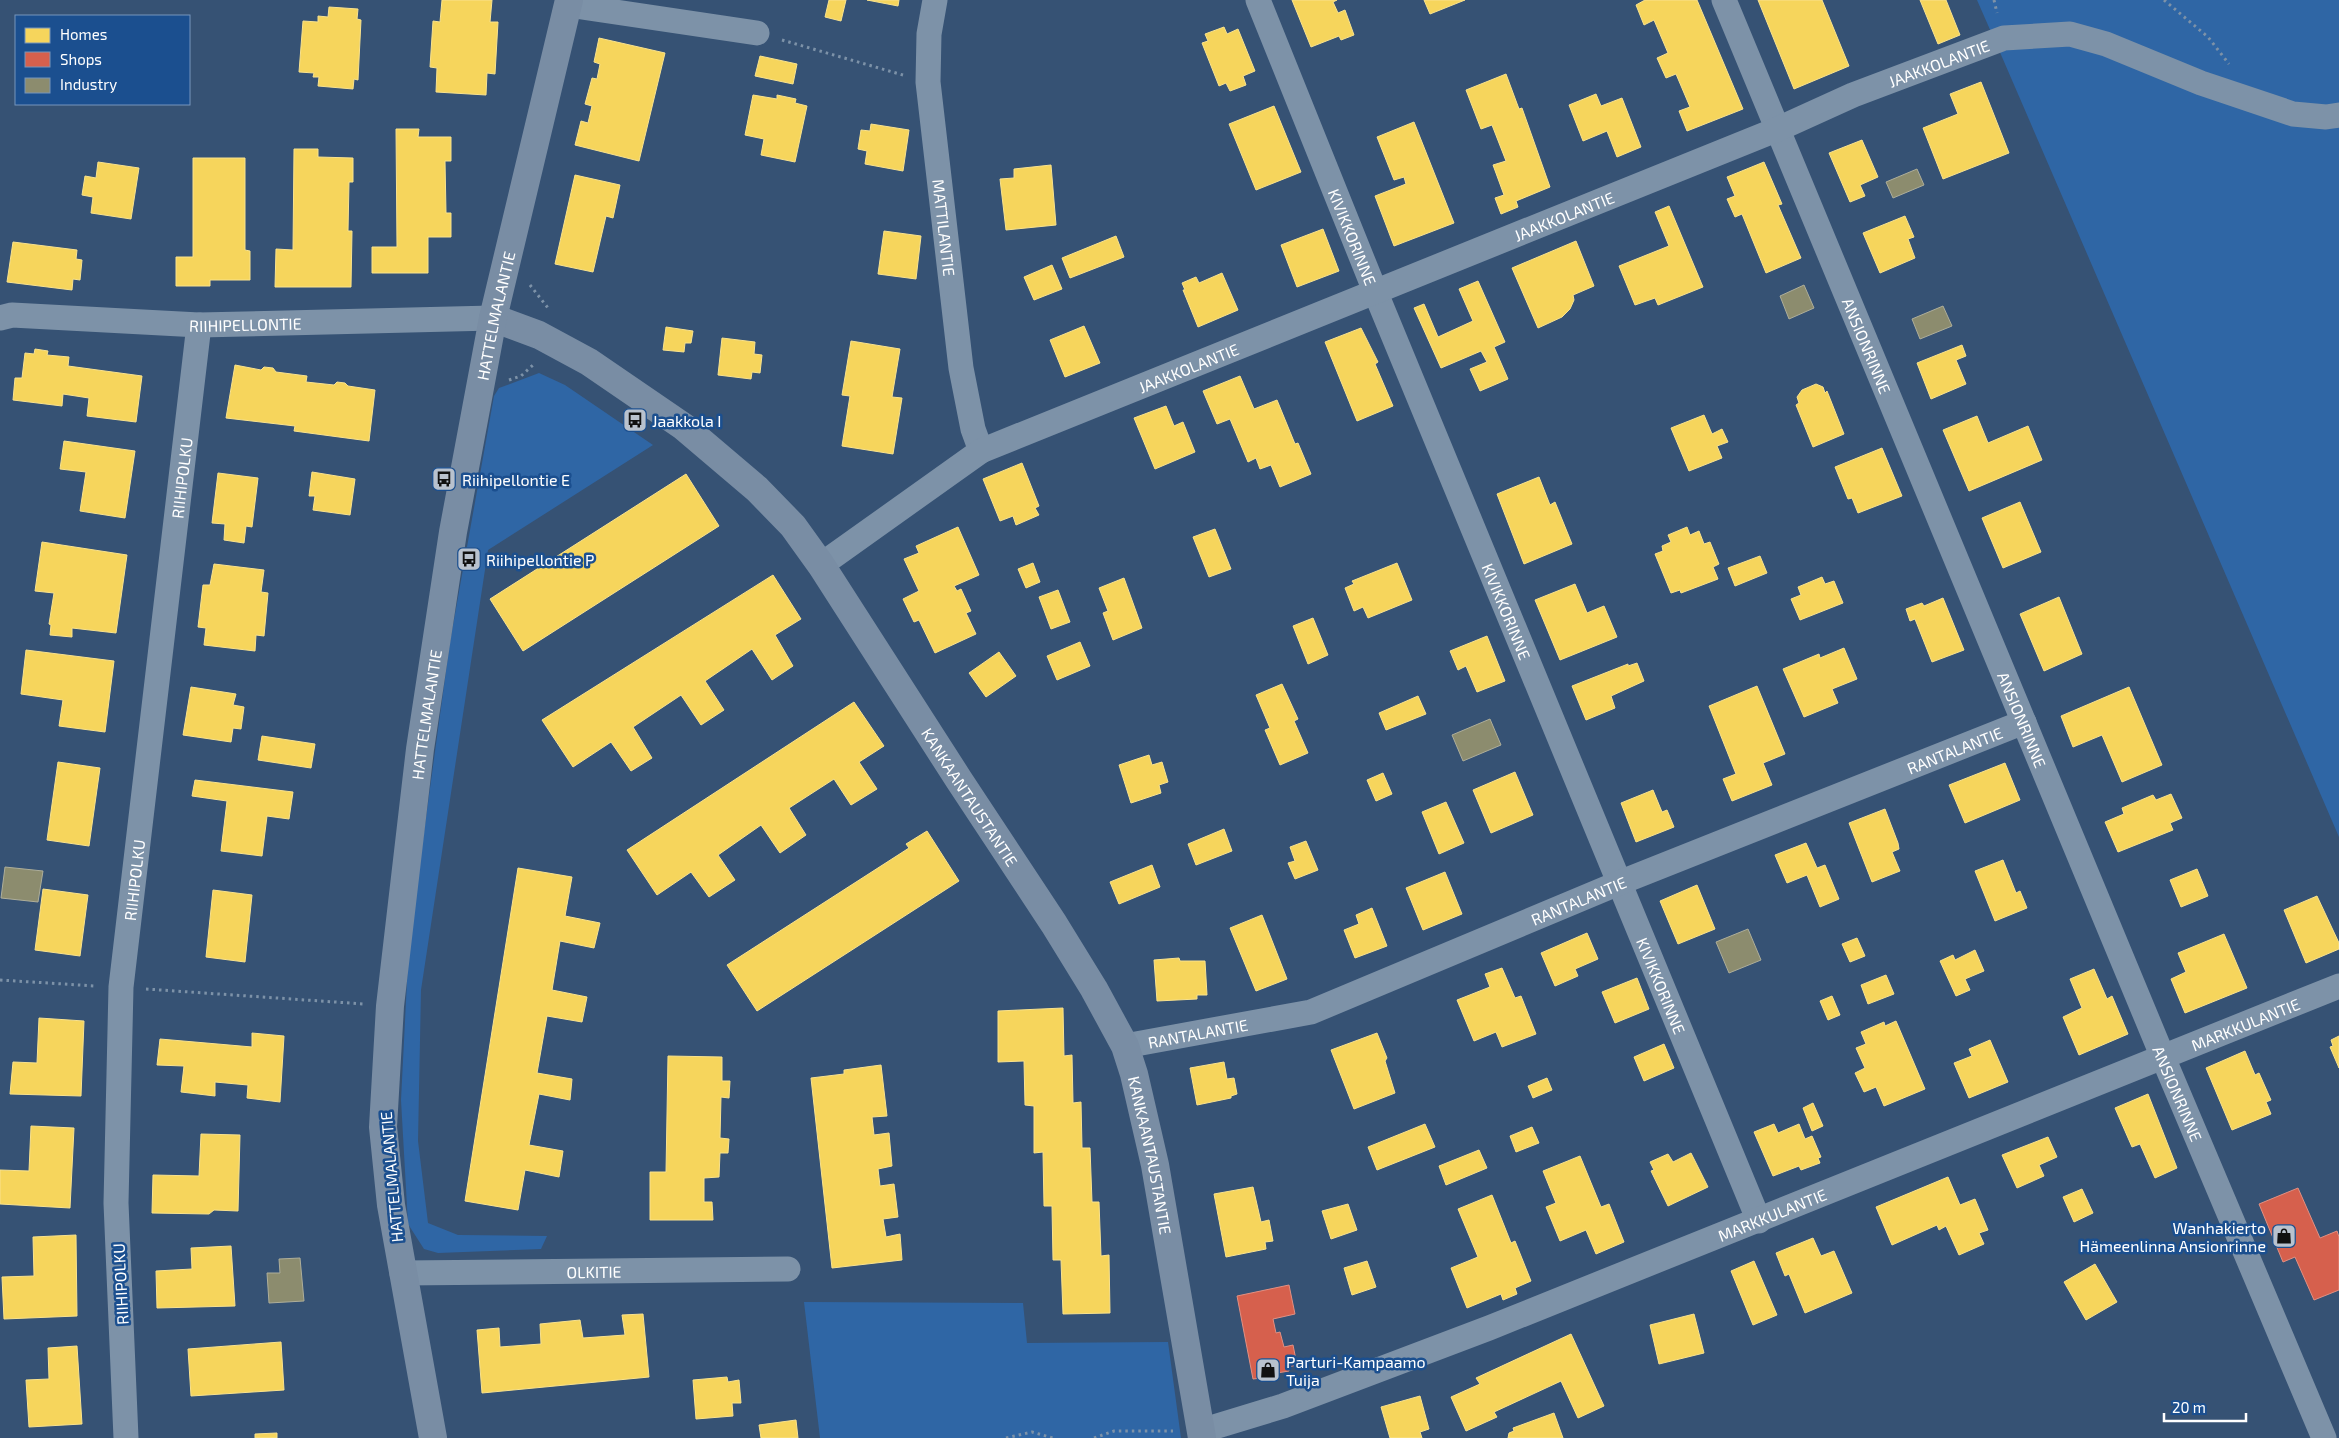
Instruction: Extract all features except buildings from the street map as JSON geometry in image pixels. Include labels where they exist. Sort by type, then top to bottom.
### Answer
[{"type":"street","name":"MATTILANTIE","points":[[935,0],[930,34],[928,82],[961,368],[973,429],[981,451]]},
{"type":"street","name":"KIVIKKORINNE","points":[[1258,0],[1375,291],[1759,1221]]},
{"type":"street","name":"ANSIONRINNE","points":[[1724,0],[2162,1055],[2324,1438]]},
{"type":"street","points":[[568,2],[757,33]]},
{"type":"street","name":"HATTELMALANTIE","points":[[433,1438],[391,1204],[384,1127],[390,1006],[420,749],[453,532],[493,318],[568,2]]},
{"type":"street","name":"JAAKKOLANTIE","points":[[821,564],[981,451],[1778,129],[1853,95],[2004,38],[2070,34],[2106,44],[2201,83],[2293,114],[2339,115]]},
{"type":"street","name":"RIIHIPELLONTIE","points":[[0,318],[12,315],[199,326],[493,318]]},
{"type":"street","name":"KANKAANTAUSTANTIE","points":[[493,318],[540,334],[589,362],[684,427],[757,489],[792,526],[821,564],[1059,932],[1094,989],[1124,1046],[1134,1074],[1155,1165],[1202,1435]]},
{"type":"street","name":"RIIHIPOLKU","points":[[126,1438],[116,1203],[121,987],[199,326]]},
{"type":"street","name":"RANTALANTIE","points":[[1124,1046],[1311,1012],[1619,883],[2024,722]]},
{"type":"street","name":"MARKKULANTIE","points":[[1202,1435],[1283,1406],[1759,1221],[2162,1055],[2339,986]]},
{"type":"street","name":"OLKITIE","points":[[402,1273],[788,1269]]},
{"type":"path","points":[[2164,0],[2208,38],[2232,67]]},
{"type":"path","points":[[757,33],[928,82]]},
{"type":"path","points":[[0,980],[390,1006]]},
{"type":"path","points":[[1094,1438],[1114,1431],[1202,1435]]},
{"type":"path","points":[[1006,1438],[1032,1432],[1053,1438]]},
{"type":"shaded area","points":[[1977,0],[2339,0],[2339,837],[2002,57]]},
{"type":"shaded area","points":[[539,373],[565,385],[653,445],[488,550],[421,990],[418,1141],[428,1223],[458,1235],[547,1236],[541,1249],[438,1253],[424,1249],[408,1224],[401,1100],[409,942],[450,642],[494,396],[499,388]]},
{"type":"shaded area","points":[[804,1302],[1023,1303],[1027,1343],[1168,1342],[1181,1438],[820,1438]]},
{"type":"place","name":"Jaakkola I","points":[[635,420]]},
{"type":"place","name":"Riihipellontie E","points":[[444,479]]},
{"type":"place","name":"Riihipellontie P","points":[[469,559]]},
{"type":"place","name":"Wanhakierto Hämeenlinna Ansionrinne","points":[[2284,1236]]},
{"type":"place","name":"Parturi-Kampaamo Tuija","points":[[1268,1370]]}]
